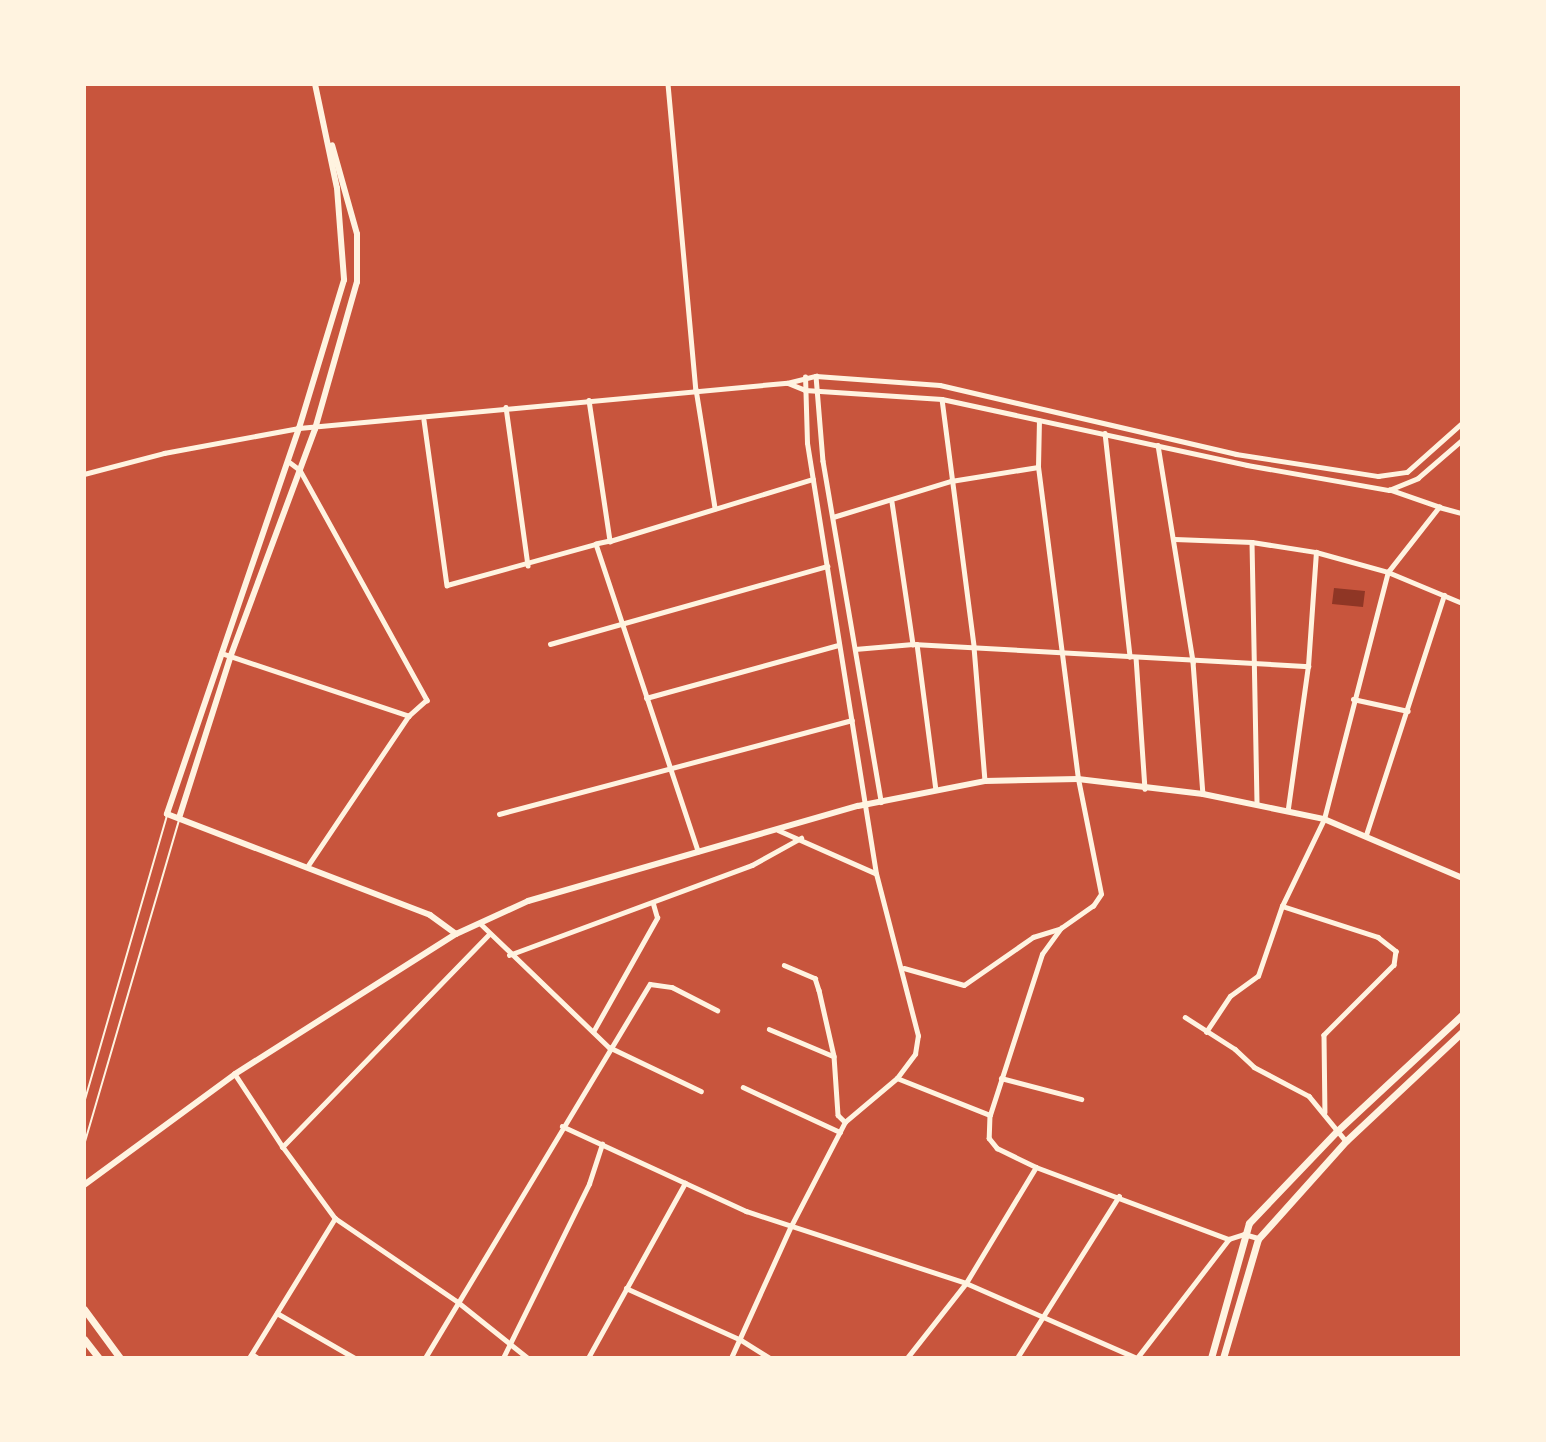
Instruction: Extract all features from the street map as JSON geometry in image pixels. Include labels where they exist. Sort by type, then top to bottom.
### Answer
[{"type":"main road","points":[[315,84],[337,188],[344,280],[299,428],[167,814],[309,865],[430,915],[456,934]]},
{"type":"main road","points":[[179,818],[231,655],[315,429],[357,282],[359,255],[346,188],[324,124]]},
{"type":"main road","points":[[84,1185],[235,1074],[456,934],[528,901],[772,828],[868,804],[985,781],[1078,779],[1203,794],[1288,808],[1324,818],[1462,878]]},
{"type":"main road","points":[[1211,1358],[1244,1234],[1259,1211],[1336,1132],[1462,1015]]},
{"type":"main road","points":[[1223,1358],[1258,1239],[1346,1141],[1462,1031]]},
{"type":"main road","points":[[84,1309],[120,1358]]},
{"type":"main road","points":[[84,1339],[99,1358]]},
{"type":"street","points":[[667,84],[696,389],[715,508]]},
{"type":"street","points":[[84,474],[164,453],[299,428],[424,420],[506,407],[787,383],[816,376],[940,385],[1236,454],[1378,476],[1407,472],[1462,423]]},
{"type":"street","points":[[816,376],[833,517],[881,802]]},
{"type":"street","points":[[731,1358],[791,1226],[845,1122],[897,1078],[915,1054],[918,1036],[904,968],[876,874],[868,804],[813,479],[805,377]]},
{"type":"street","points":[[787,383],[805,390],[816,388],[942,399],[1039,421],[1389,490],[1462,513]]},
{"type":"street","points":[[942,399],[974,647],[985,781]]},
{"type":"street","points":[[589,400],[610,541]]},
{"type":"street","points":[[506,407],[527,565]]},
{"type":"street","points":[[424,420],[447,585],[610,541],[813,479]]},
{"type":"street","points":[[904,968],[964,985],[1033,937],[1061,928],[1093,906],[1101,894],[1078,779],[1065,652],[1038,467],[1039,421]]},
{"type":"street","points":[[1105,433],[1133,657],[1145,789]]},
{"type":"street","points":[[1389,490],[1418,478],[1462,440]]},
{"type":"street","points":[[1158,445],[1193,662],[1203,794]]},
{"type":"street","points":[[288,461],[300,470],[427,700],[409,716],[309,865]]},
{"type":"street","points":[[833,517],[892,502],[951,481],[1038,467]]},
{"type":"street","points":[[892,502],[936,790]]},
{"type":"street","points":[[1206,1032],[1230,996],[1258,976],[1282,906],[1324,818],[1388,572],[1439,507]]},
{"type":"street","points":[[1175,539],[1252,542],[1316,552],[1388,572],[1462,603]]},
{"type":"street","points":[[1252,542],[1257,803]]},
{"type":"street","points":[[596,544],[698,851]]},
{"type":"street","points":[[1288,808],[1308,666],[1316,552]]},
{"type":"street","points":[[550,644],[827,566]]},
{"type":"street","points":[[1366,835],[1444,595]]},
{"type":"street","points":[[855,649],[915,644],[1193,662],[1253,660],[1308,666]]},
{"type":"street","points":[[646,698],[839,645]]},
{"type":"street","points":[[220,653],[409,716]]},
{"type":"street","points":[[1353,699],[1408,711]]},
{"type":"street","points":[[499,814],[852,720]]},
{"type":"street","points":[[772,828],[801,838],[876,874]]},
{"type":"street","points":[[509,955],[752,865],[801,838]]},
{"type":"street","points":[[593,1032],[657,918],[653,903]]},
{"type":"street","points":[[1282,906],[1378,937],[1396,951],[1394,965],[1324,1035],[1325,1112]]},
{"type":"street","points":[[481,924],[509,955],[609,1047],[701,1091]]},
{"type":"street","points":[[1061,928],[1030,979],[990,1115],[989,1138],[997,1148],[1036,1167],[1229,1239]]},
{"type":"street","points":[[283,1147],[489,935]]},
{"type":"street","points":[[784,965],[815,978],[834,1056],[838,1115],[845,1122]]},
{"type":"street","points":[[425,1358],[609,1047],[650,984],[672,988],[717,1010]]},
{"type":"street","points":[[1185,1017],[1235,1049],[1254,1067],[1309,1096],[1325,1112],[1336,1132],[1346,1141]]},
{"type":"street","points":[[769,1029],[834,1056]]},
{"type":"street","points":[[235,1074],[283,1147],[335,1218],[458,1303],[528,1358]]},
{"type":"street","points":[[897,1078],[990,1115]]},
{"type":"street","points":[[1001,1078],[1081,1099]]},
{"type":"street","points":[[743,1087],[840,1132]]},
{"type":"street","points":[[562,1126],[685,1183],[791,1226],[966,1283],[1137,1358],[1229,1239],[1244,1234],[1258,1239]]},
{"type":"street","points":[[503,1358],[589,1184],[602,1144]]},
{"type":"street","points":[[907,1358],[966,1283],[1036,1167]]},
{"type":"street","points":[[587,1358],[685,1183]]},
{"type":"street","points":[[1017,1358],[1119,1196]]},
{"type":"street","points":[[258,1358],[251,1356],[335,1218]]},
{"type":"street","points":[[626,1289],[741,1340],[771,1358]]},
{"type":"street","points":[[277,1313],[355,1358]]},
{"type":"lane","points":[[84,1103],[167,814]]},
{"type":"lane","points":[[84,1145],[179,818]]},
{"type":"shaded area","points":[[1334,588],[1365,591],[1363,607],[1332,604]]}]
